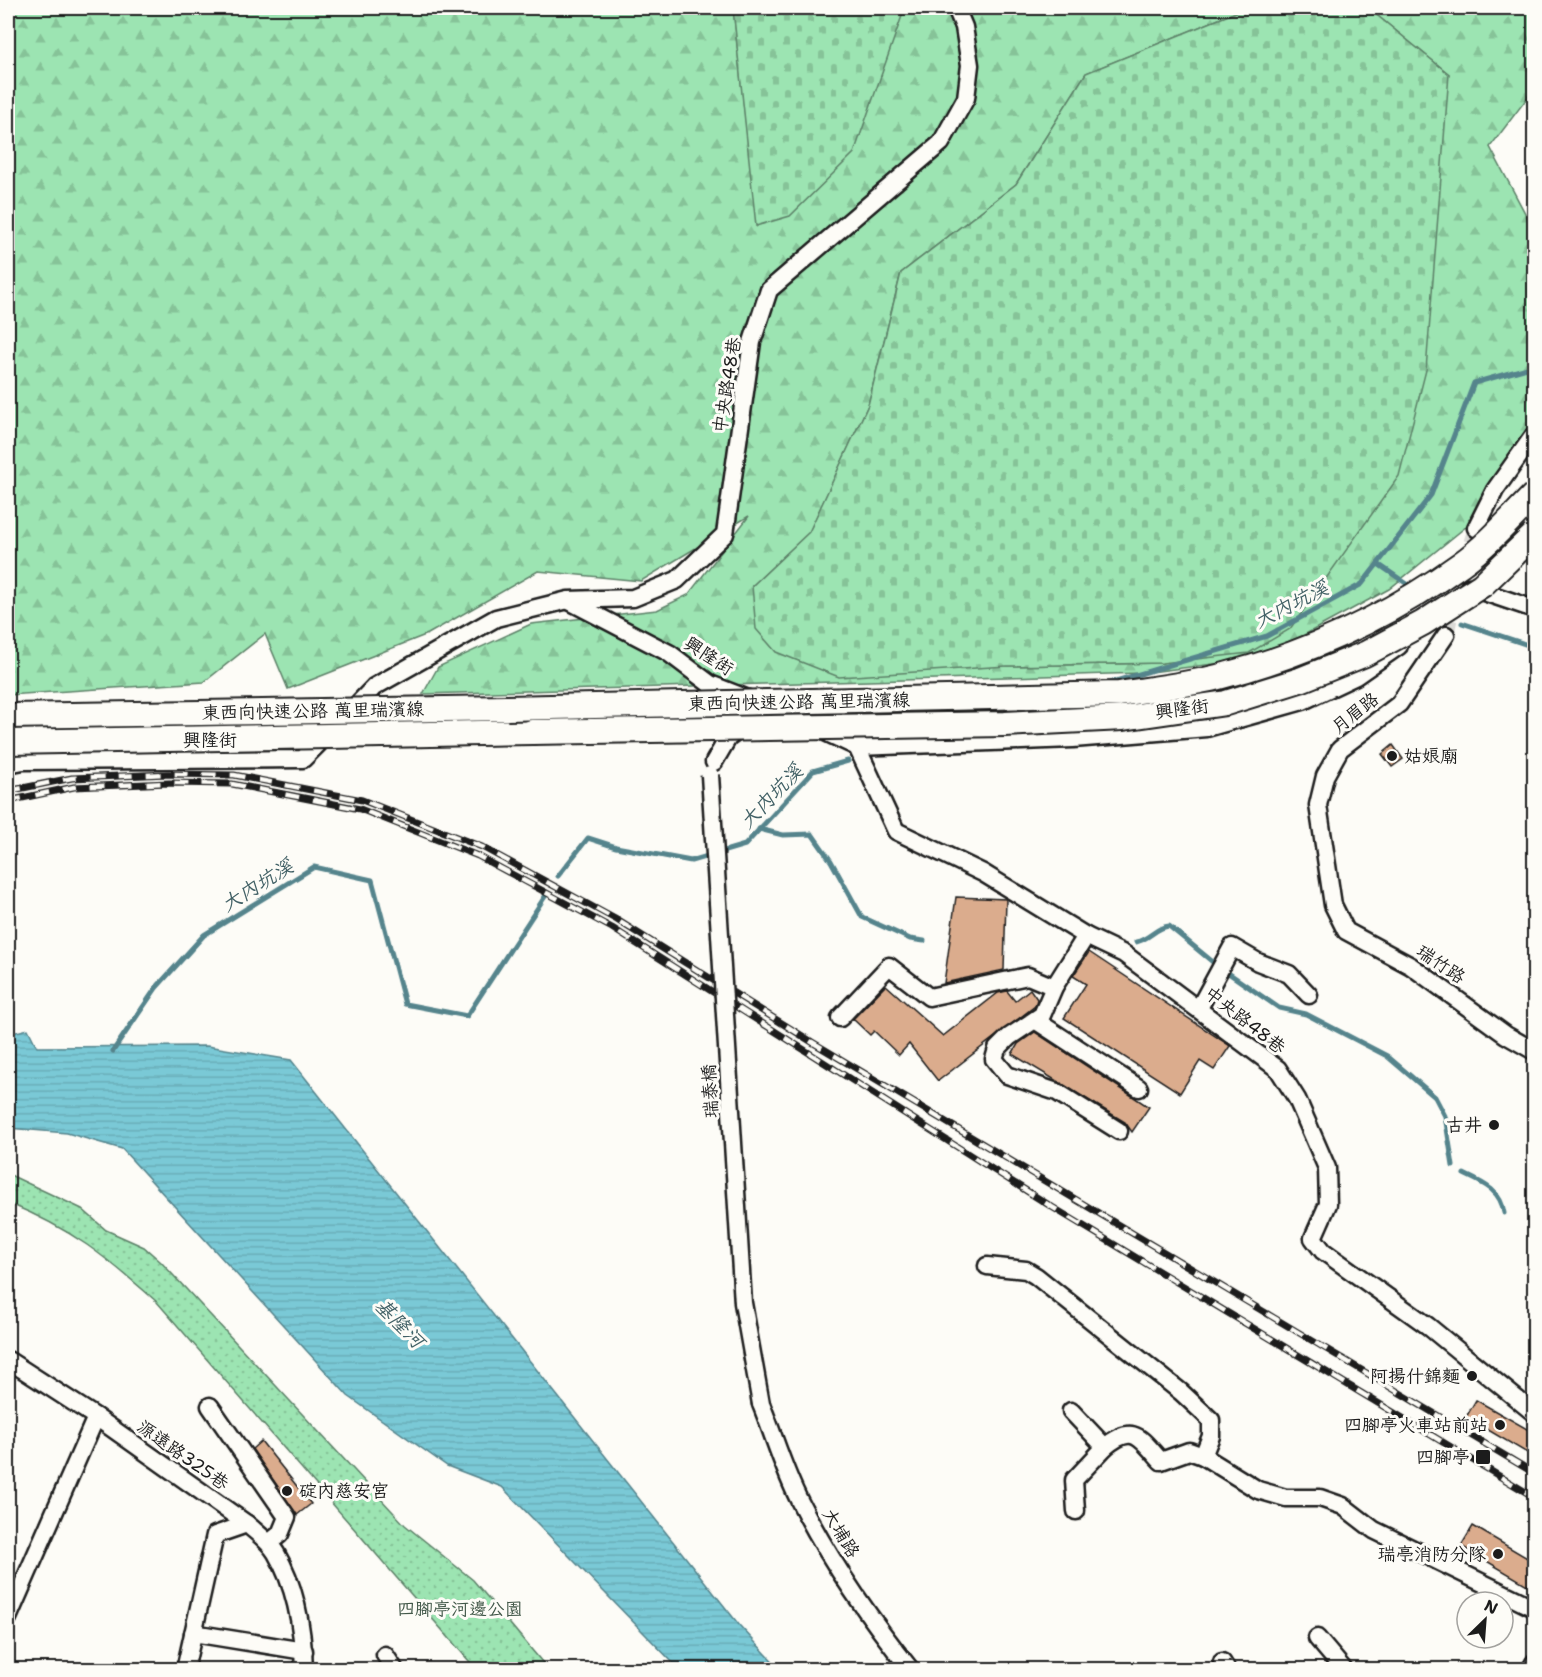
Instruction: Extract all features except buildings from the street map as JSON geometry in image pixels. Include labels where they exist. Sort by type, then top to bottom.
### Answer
[{"type":"highway","name":"東西向快速公路 萬里瑞濱線","points":[[8,716],[507,708],[1119,694],[1217,677],[1288,655],[1330,638],[1407,600],[1463,563],[1534,495]]},
{"type":"highway","name":"東西向快速公路 萬里瑞濱線","points":[[8,742],[1005,724],[1123,718],[1226,703],[1300,680],[1365,654],[1423,623],[1482,585],[1534,535]]},
{"type":"street","name":"中央路48巷","points":[[568,600],[633,598],[677,580],[725,534],[752,342],[769,290],[941,143],[966,98],[969,76],[970,65],[963,27],[956,8]]},
{"type":"street","points":[[1476,528],[1495,490],[1534,435]]},
{"type":"street","name":"興隆街","points":[[8,764],[23,761],[303,759],[374,687],[496,618],[568,600],[669,653],[710,684],[787,714],[857,747],[1073,739],[1207,728],[1314,696],[1356,676],[1452,606],[1470,586],[1534,609]]},
{"type":"street","name":"月眉路","points":[[1333,905],[1318,805],[1325,776],[1340,749],[1399,704],[1446,635]]},
{"type":"street","points":[[710,684],[712,768]]},
{"type":"street","points":[[712,768],[728,738],[754,720],[787,714]]},
{"type":"street","name":"中央路48巷","points":[[857,747],[896,831],[983,873],[1086,936],[1124,954],[1278,1069],[1297,1099],[1327,1168],[1328,1204],[1313,1238],[1323,1251],[1428,1326],[1534,1413]]},
{"type":"street","name":"瑞泰橋","points":[[712,768],[743,1303],[761,1404]]},
{"type":"street","name":"瑞竹路","points":[[1333,905],[1346,931],[1411,966],[1506,1035],[1534,1051]]},
{"type":"street","points":[[1086,936],[1054,987],[1042,1015],[1009,1037],[997,1049],[994,1059],[1008,1075],[1057,1092],[1119,1131]]},
{"type":"street","points":[[1199,1008],[1232,947],[1258,963],[1289,974],[1309,995]]},
{"type":"street","points":[[840,1018],[889,966],[929,998],[1028,976],[1054,987]]},
{"type":"street","points":[[1035,1020],[1139,1088]]},
{"type":"street","points":[[987,1266],[1026,1270],[1036,1276],[1181,1392],[1211,1420],[1211,1436],[1203,1456]]},
{"type":"street","name":"源遠路325巷","points":[[8,1360],[96,1417],[247,1524],[268,1543],[277,1554],[299,1616],[304,1670]]},
{"type":"street","name":"大埔路","points":[[761,1404],[800,1502],[842,1572],[889,1642],[911,1670]]},
{"type":"street","points":[[210,1406],[287,1517],[280,1534],[268,1543]]},
{"type":"street","points":[[1071,1411],[1105,1447]]},
{"type":"street","points":[[8,1618],[96,1417]]},
{"type":"street","points":[[1076,1511],[1074,1480],[1105,1447],[1117,1437],[1129,1433],[1136,1435],[1161,1461],[1189,1451],[1203,1456],[1258,1490],[1286,1498],[1320,1498],[1343,1506],[1374,1530],[1534,1608]]},
{"type":"street","points":[[185,1670],[215,1534],[247,1524]]},
{"type":"street","points":[[193,1633],[304,1651]]},
{"type":"street","points":[[1317,1638],[1344,1670]]},
{"type":"street","points":[[385,1655],[395,1670]]},
{"type":"street","points":[[1530,1670],[1534,1663]]},
{"type":"green space","points":[[8,8],[733,8],[757,226],[903,10],[901,8],[1246,8],[1086,73],[1016,184],[901,273],[868,405],[809,533],[752,586],[1007,666],[1162,663],[1449,74],[1368,8],[1534,8],[1534,89],[1490,147],[1534,230],[1534,426],[1526,431],[1473,521],[1389,589],[1304,635],[1245,660],[1143,673],[423,694],[438,667],[531,624],[657,610],[688,595],[749,516],[641,581],[538,571],[428,634],[288,689],[265,634],[204,682],[8,695]]},
{"type":"green space","points":[[733,8],[901,8],[904,10],[854,153],[790,216],[756,226]]},
{"type":"green space","points":[[1246,8],[1368,8],[1449,74],[1426,370],[1399,476],[1290,629],[1249,653],[1162,663],[1007,666],[839,677],[776,652],[756,629],[752,586],[809,532],[868,405],[901,273],[1016,184],[1086,73]]},
{"type":"green space","name":"四腳亭河邊公園","points":[[8,1174],[82,1209],[106,1230],[144,1247],[161,1262],[405,1525],[473,1580],[548,1669],[476,1669],[157,1302],[87,1245],[51,1223],[8,1203]]},
{"type":"water","name":"基隆河","points":[[28,1029],[37,1047],[207,1046],[291,1060],[740,1626],[780,1669],[679,1669],[502,1487],[447,1466],[348,1396],[122,1149],[67,1133],[8,1128],[8,1034]]},
{"type":"waterway","name":"大內坑溪","points":[[1106,684],[1267,636],[1362,584],[1431,495],[1474,383],[1534,366]]},
{"type":"waterway","points":[[1378,564],[1413,588]]},
{"type":"waterway","points":[[1462,623],[1534,647]]},
{"type":"waterway","name":"大內坑溪","points":[[1009,713],[1031,706]]},
{"type":"waterway","name":"大內坑溪","points":[[558,876],[588,838],[616,847],[691,861],[745,845],[813,771],[848,761]]},
{"type":"waterway","points":[[759,829],[783,835],[812,834],[831,861],[862,917],[910,939],[924,941]]},
{"type":"waterway","name":"大內坑溪","points":[[113,1051],[156,988],[204,935],[314,867],[372,880],[405,1004],[467,1016],[546,895]]},
{"type":"waterway","points":[[1136,942],[1160,928],[1169,926],[1214,963]]},
{"type":"waterway","points":[[1224,970],[1279,1008],[1306,1014],[1387,1056],[1435,1097],[1445,1116],[1453,1166]]},
{"type":"waterway","points":[[1464,1174],[1490,1188],[1499,1198],[1504,1213]]},
{"type":"tunnel","points":[[1446,635],[1454,598],[1476,528]]},
{"type":"railway","points":[[8,791],[72,778],[168,774],[234,775],[362,800],[482,847],[617,920],[812,1042],[1534,1473]]},
{"type":"railway","points":[[8,801],[74,787],[169,783],[232,784],[360,809],[478,856],[612,928],[1052,1207],[1534,1497]]},
{"type":"place","name":"姑娘廟","points":[[1392,756]]},
{"type":"place","name":"古井","points":[[1494,1125]]},
{"type":"place","name":"阿揚什錦麵","points":[[1472,1376]]},
{"type":"place","name":"四腳亭火車站前站","points":[[1500,1425]]},
{"type":"place","name":"四腳亭","points":[[1483,1457]]},
{"type":"place","name":"碇內慈安宮","points":[[287,1491]]},
{"type":"place","name":"瑞亭消防分隊","points":[[1498,1554]]}]
